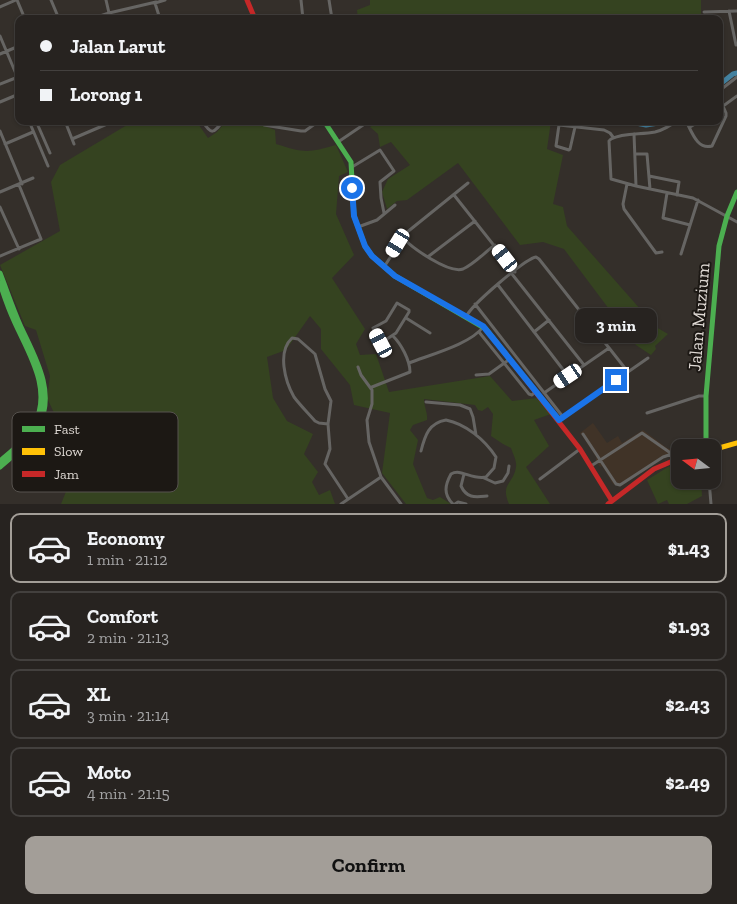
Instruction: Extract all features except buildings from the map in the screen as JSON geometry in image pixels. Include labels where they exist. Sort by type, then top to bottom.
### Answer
[{"type":"street","points":[[0,8],[17,0],[23,15]]},
{"type":"street","points":[[53,0],[58,15]]},
{"type":"street","points":[[106,0],[109,13]]},
{"type":"street","points":[[103,15],[165,0]]},
{"type":"street","points":[[247,0],[253,15]]},
{"type":"street","points":[[301,0],[303,15]]},
{"type":"street","points":[[330,0],[332,15]]},
{"type":"street","points":[[156,2],[159,15]]},
{"type":"street","points":[[730,11],[736,45]]},
{"type":"street","points":[[704,12],[737,11]]},
{"type":"street","points":[[0,36],[15,70]]},
{"type":"street","points":[[0,54],[15,48]]},
{"type":"street","points":[[0,84],[15,77]]},
{"type":"street","points":[[723,88],[737,77]]},
{"type":"street","points":[[0,102],[15,96]]},
{"type":"street","points":[[723,122],[726,116],[724,106],[737,96]]},
{"type":"street","points":[[30,125],[48,166]]},
{"type":"street","points":[[38,125],[50,153]]},
{"type":"street","points":[[67,125],[74,144]]},
{"type":"street","points":[[72,139],[105,125]]},
{"type":"street","points":[[205,125],[211,132],[216,131],[220,125]]},
{"type":"street","points":[[271,126],[305,131],[313,125]]},
{"type":"street","points":[[327,125],[349,157],[352,167],[353,207],[358,227],[368,250],[384,268],[395,276],[483,326],[538,394],[561,418]]},
{"type":"street","points":[[338,142],[363,125]]},
{"type":"street","points":[[559,125],[555,144],[569,150],[575,128]]},
{"type":"street","points":[[565,125],[575,128],[604,130],[610,133],[612,138]]},
{"type":"street","points":[[670,125],[654,132],[612,138],[609,141],[611,179],[698,200],[737,222]]},
{"type":"street","points":[[693,125],[690,127],[702,146],[706,147],[712,146],[722,125]]},
{"type":"street","points":[[0,130],[42,237],[40,241],[0,256]]},
{"type":"street","points":[[6,144],[33,132]]},
{"type":"street","points":[[634,134],[636,186]]},
{"type":"street","points":[[352,167],[380,150],[394,171],[380,182],[380,198],[384,213]]},
{"type":"street","points":[[635,154],[648,154],[650,189]]},
{"type":"street","points":[[649,176],[679,182],[677,195]]},
{"type":"street","points":[[0,192],[21,185],[33,178]]},
{"type":"street","points":[[384,268],[402,238],[468,184]]},
{"type":"street","points":[[627,184],[623,204],[624,210],[656,253],[662,252]]},
{"type":"street","name":"Jalan Muzium","points":[[706,439],[706,396],[719,246],[727,216],[737,192]]},
{"type":"street","points":[[667,193],[663,218],[690,225]]},
{"type":"street","points":[[454,195],[495,245],[584,365]]},
{"type":"street","points":[[681,254],[698,200]]},
{"type":"street","points":[[358,227],[372,222],[395,205]]},
{"type":"street","points":[[0,207],[19,249]]},
{"type":"street","points":[[429,256],[474,221]]},
{"type":"street","points":[[402,238],[412,247],[451,269],[465,268],[495,245]]},
{"type":"street","points":[[466,317],[475,304],[532,258],[536,257],[540,259],[628,372]]},
{"type":"street","points":[[0,273],[21,327],[40,366],[46,391],[42,412]]},
{"type":"street","points":[[0,283],[17,329],[36,367],[41,397],[38,412]]},
{"type":"street","points":[[498,285],[568,376]]},
{"type":"street","points":[[396,303],[409,310],[406,318],[393,336],[380,344],[374,328],[386,321],[396,303]]},
{"type":"street","points":[[475,304],[545,392],[591,466],[610,502],[650,473],[671,462]]},
{"type":"street","points":[[406,318],[430,333]]},
{"type":"street","points":[[534,332],[549,320]]},
{"type":"street","points":[[408,363],[468,340],[479,332],[483,326]]},
{"type":"street","points":[[479,332],[529,394],[532,395],[545,392],[609,348]]},
{"type":"street","points":[[372,388],[410,372],[408,363],[393,336]]},
{"type":"street","points":[[328,424],[315,421],[293,394],[285,372],[284,358],[285,348],[292,338],[296,338],[304,344],[316,356],[330,401],[328,424],[330,449],[325,464],[348,499]]},
{"type":"street","points":[[476,375],[489,374],[510,358]]},
{"type":"street","points":[[561,418],[648,358]]},
{"type":"street","points":[[358,367],[361,375],[372,388],[367,420],[367,434],[381,477],[401,504]]},
{"type":"street","points":[[647,413],[700,396],[706,396]]},
{"type":"street","points":[[426,402],[460,405],[470,409],[474,417],[476,436]]},
{"type":"street","points":[[421,450],[429,429],[439,421],[446,420],[453,421],[476,436],[496,457],[492,473],[483,478],[473,478],[455,471],[451,474],[447,481],[446,495],[454,504],[458,502],[466,504]]},
{"type":"street","points":[[583,434],[614,483],[620,485],[662,456],[671,457]]},
{"type":"street","points":[[591,466],[642,434],[671,456]]},
{"type":"street","points":[[721,448],[737,444]]},
{"type":"street","points":[[540,479],[580,449]]},
{"type":"street","points":[[0,461],[12,450]]},
{"type":"street","points":[[0,467],[12,457]]},
{"type":"street","points":[[665,464],[671,458]]},
{"type":"street","points":[[483,478],[486,481],[495,483],[503,481],[508,473],[509,466]]},
{"type":"street","points":[[464,474],[461,486],[466,494],[475,497],[488,496]]},
{"type":"street","points":[[341,504],[381,477]]},
{"type":"street","points":[[710,489],[712,504]]},
{"type":"shaded area","points":[[593,423],[607,443],[618,436],[622,443],[643,430],[671,449],[671,456],[666,455],[619,486],[613,484],[602,466],[600,467],[596,457],[580,433]]},
{"type":"green space","points":[[370,0],[701,0],[701,15],[358,15],[357,10],[370,5]]},
{"type":"green space","points":[[127,125],[199,125],[208,138],[223,125],[262,125],[275,130],[276,144],[285,147],[306,151],[336,145],[348,172],[339,176],[336,214],[354,255],[332,278],[365,329],[356,344],[360,355],[376,354],[389,392],[490,376],[512,401],[537,398],[551,414],[534,420],[549,446],[526,467],[550,504],[509,504],[506,488],[514,473],[516,462],[511,448],[491,436],[493,414],[488,407],[482,411],[478,410],[475,405],[424,399],[427,420],[413,425],[410,430],[418,440],[413,464],[427,498],[433,500],[440,497],[451,504],[406,504],[382,473],[390,413],[354,405],[350,385],[321,349],[321,329],[310,316],[286,350],[267,357],[273,398],[287,421],[313,434],[304,454],[318,472],[312,482],[319,495],[330,490],[335,504],[61,504],[66,492],[178,492],[178,412],[54,412],[47,398],[50,376],[36,330],[25,326],[0,265],[60,231],[51,182],[60,165]]},
{"type":"green space","points":[[373,125],[550,125],[547,149],[563,155],[553,204],[563,207],[567,226],[656,327],[668,334],[655,346],[656,349],[651,355],[636,345],[564,249],[543,242],[520,245],[458,163],[407,200],[397,201],[387,209],[382,192],[388,179],[410,165],[391,142],[380,147],[378,134],[370,127]]},
{"type":"green space","points":[[671,466],[671,489],[702,489],[702,496],[687,504],[669,504],[667,500],[658,504],[647,480]]},
{"type":"waterway","points":[[723,82],[737,73]]},
{"type":"traffic: fast","points":[[327,125],[351,162],[354,216],[365,246],[372,256],[395,276],[486,329],[516,367]]},
{"type":"traffic: fast","points":[[706,439],[706,396],[719,246],[727,216],[737,192]]},
{"type":"traffic: fast","points":[[0,273],[42,375],[45,400],[44,412]]},
{"type":"traffic: fast","points":[[0,283],[37,372],[41,399],[39,412]]},
{"type":"traffic: fast","points":[[0,461],[12,450]]},
{"type":"traffic: fast","points":[[0,467],[12,457]]},
{"type":"traffic: slow","points":[[721,447],[737,443]]},
{"type":"traffic: jam","points":[[247,0],[253,15]]},
{"type":"traffic: jam","points":[[516,367],[580,449],[612,501]]},
{"type":"traffic: jam","points":[[608,504],[654,469],[671,462]]},
{"type":"route","points":[[352,188],[354,216],[365,246],[372,256],[388,272],[483,326],[559,420],[616,380]]}]
